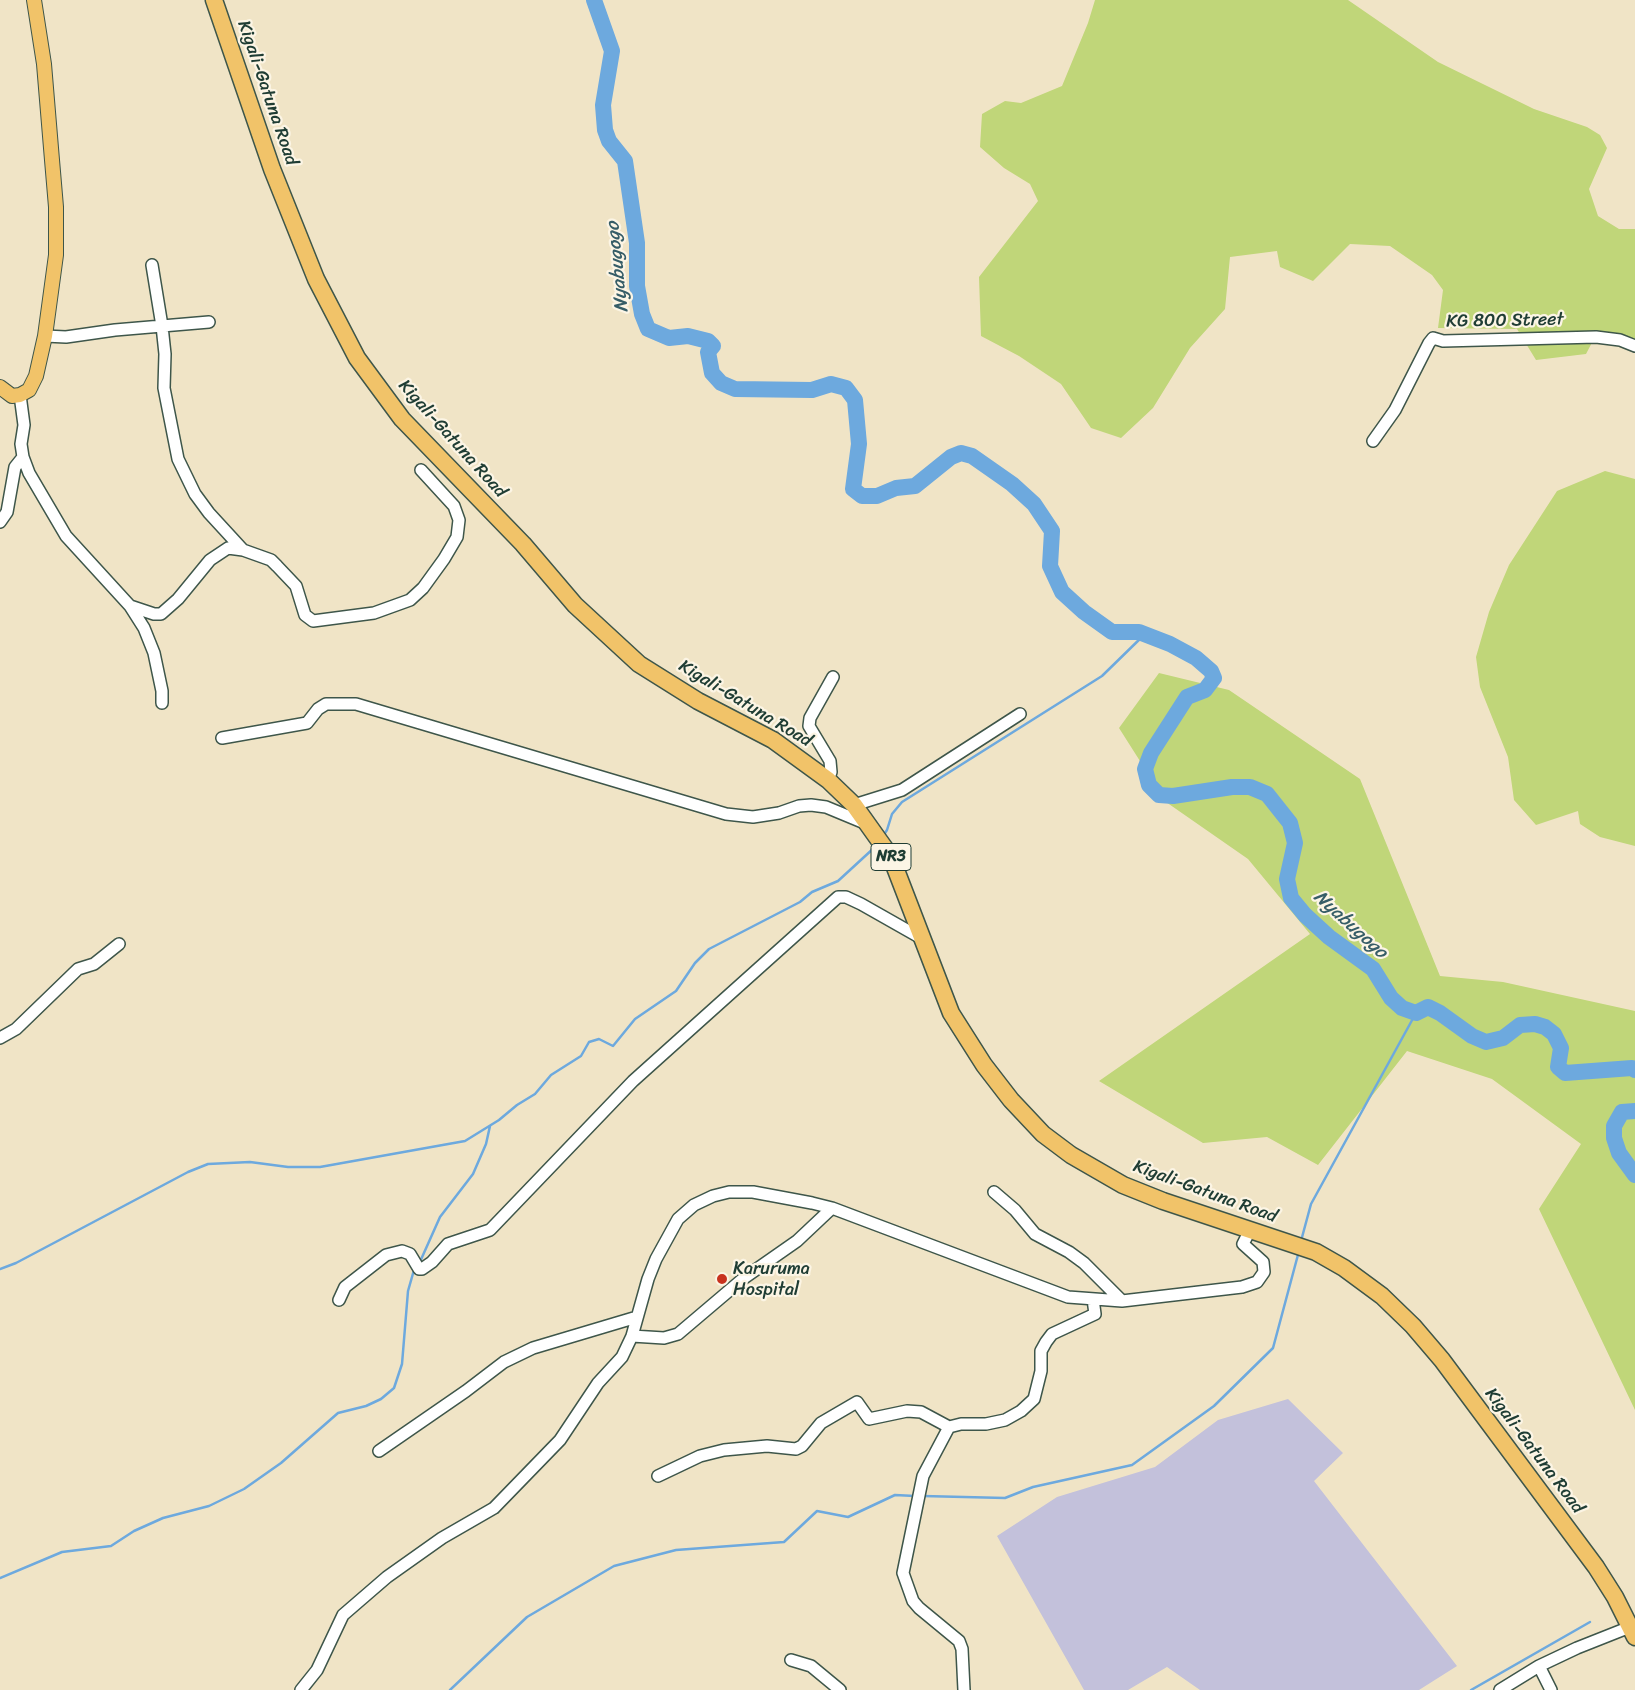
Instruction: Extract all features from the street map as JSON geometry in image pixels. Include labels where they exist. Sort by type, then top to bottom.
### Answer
[{"type":"highway","name":"Kigali-Gatuna Road","points":[[214,0],[272,169],[316,279],[344,336],[390,403],[440,459],[523,544],[575,605],[639,664],[698,701],[773,740],[828,780],[854,805],[891,857],[951,1013],[984,1065],[1011,1100],[1043,1134],[1072,1155],[1123,1184],[1163,1201],[1316,1252],[1344,1268],[1382,1296],[1413,1326],[1442,1360],[1574,1536],[1615,1597],[1633,1632]]},
{"type":"main road","points":[[0,387],[12,396],[20,395],[29,390],[36,376],[45,336],[56,255],[56,207],[44,64],[34,0]]},
{"type":"street","points":[[152,265],[165,354],[164,388],[178,459],[196,494],[209,513],[243,550]]},
{"type":"street","points":[[45,336],[66,337],[116,330],[210,322]]},
{"type":"street","name":"KG 800 Street","points":[[1373,441],[1395,410],[1428,343],[1433,338],[1443,341],[1591,336],[1620,340],[1635,346]]},
{"type":"street","points":[[20,395],[24,425],[22,457],[35,485],[66,536],[130,606],[144,628],[154,654],[162,691],[162,703]]},
{"type":"street","points":[[0,522],[7,512],[15,467],[22,457]]},
{"type":"street","points":[[130,606],[154,614],[160,614],[178,599],[215,555],[228,548],[243,550],[271,560],[296,586],[306,615],[313,621],[374,613],[410,600],[423,588],[444,559],[457,537],[459,520],[454,506],[421,470]]},
{"type":"street","points":[[828,780],[831,772],[830,762],[809,726],[810,718],[833,677]]},
{"type":"street","points":[[222,738],[307,723],[318,709],[326,704],[356,704],[726,814],[752,817],[779,813],[798,806],[811,805],[826,807],[870,825]]},
{"type":"street","points":[[854,805],[902,790],[1020,714]]},
{"type":"street","points":[[339,1300],[344,1287],[386,1255],[402,1251],[410,1254],[419,1269],[422,1269],[432,1262],[448,1244],[490,1230],[633,1081],[838,897],[846,897],[861,904],[921,938]]},
{"type":"street","points":[[0,1038],[16,1029],[78,970],[94,964],[119,944]]},
{"type":"street","points":[[301,1690],[317,1670],[343,1615],[387,1577],[442,1538],[494,1508],[560,1440],[598,1383],[622,1356],[632,1336],[648,1278],[665,1240],[678,1219],[694,1205],[713,1196],[729,1192],[753,1192],[832,1208],[1068,1297],[1122,1301],[1242,1286],[1257,1282],[1264,1272],[1263,1262],[1243,1244],[1250,1230]]},
{"type":"street","points":[[994,1192],[1015,1210],[1035,1234],[1069,1252],[1084,1263],[1122,1301]]},
{"type":"street","points":[[632,1336],[664,1338],[678,1334],[744,1278],[797,1241],[832,1208]]},
{"type":"street","points":[[658,1476],[700,1456],[724,1450],[768,1446],[796,1449],[802,1446],[821,1423],[857,1402],[869,1419],[908,1411],[921,1412],[949,1427],[961,1424],[986,1424],[1005,1420],[1021,1411],[1034,1399],[1040,1371],[1041,1351],[1046,1342],[1052,1334],[1095,1314],[1093,1299]]},
{"type":"street","points":[[379,1451],[466,1391],[504,1362],[533,1348],[636,1317]]},
{"type":"street","points":[[949,1427],[923,1476],[903,1573],[913,1601],[960,1641],[964,1690]]},
{"type":"street","points":[[1500,1690],[1540,1666],[1577,1648],[1633,1632]]},
{"type":"street","points":[[791,1660],[811,1666],[840,1690]]},
{"type":"street","points":[[1540,1666],[1551,1690]]},
{"type":"shaded area","points":[[1288,1399],[1343,1453],[1314,1481],[1457,1666],[1419,1690],[1200,1690],[1167,1667],[1128,1690],[1084,1690],[997,1536],[1057,1497],[1155,1467],[1218,1420]]},
{"type":"green space","points":[[1095,0],[1348,0],[1438,62],[1534,109],[1587,127],[1600,135],[1607,148],[1589,189],[1598,216],[1619,229],[1635,229],[1635,341],[1629,337],[1597,333],[1586,354],[1536,360],[1517,329],[1438,328],[1443,290],[1432,275],[1390,246],[1350,244],[1313,281],[1280,267],[1277,251],[1230,257],[1225,309],[1190,348],[1153,408],[1121,438],[1091,428],[1061,384],[1019,356],[981,336],[979,277],[1038,201],[1030,184],[1004,168],[980,147],[982,114],[1005,101],[1021,103],[1062,86],[1088,23]]},
{"type":"green space","points":[[1605,471],[1635,479],[1635,846],[1600,837],[1580,824],[1578,811],[1536,825],[1514,800],[1508,757],[1480,687],[1476,657],[1489,612],[1509,565],[1557,491]]},
{"type":"green space","points":[[1159,673],[1229,690],[1360,779],[1440,976],[1503,982],[1635,1011],[1635,1410],[1539,1209],[1581,1144],[1492,1079],[1407,1051],[1318,1165],[1267,1137],[1203,1143],[1099,1081],[1310,934],[1248,859],[1166,802],[1119,728]]},
{"type":"waterway","name":"Nyabugogo","points":[[594,0],[612,51],[603,105],[605,130],[609,141],[625,161],[637,243],[637,286],[642,314],[648,329],[669,338],[688,336],[708,341],[713,346],[708,352],[712,373],[721,383],[735,389],[812,390],[831,384],[846,388],[855,400],[859,444],[853,489],[862,496],[877,496],[896,488],[915,486],[951,457],[961,453],[972,456],[1012,484],[1034,504],[1052,531],[1050,566],[1062,592],[1084,612],[1112,632],[1139,632],[1170,644],[1196,658],[1211,671],[1214,678],[1205,690],[1187,697],[1151,753],[1145,769],[1149,785],[1159,795],[1173,796],[1232,787],[1250,787],[1267,794],[1290,823],[1295,843],[1287,879],[1291,898],[1305,915],[1329,937],[1373,969],[1391,998],[1402,1008],[1416,1013],[1428,1007],[1440,1013],[1472,1036],[1486,1042],[1503,1038],[1520,1025],[1535,1024],[1545,1027],[1554,1034],[1561,1048],[1558,1067],[1565,1073],[1632,1068],[1635,1070]]},
{"type":"waterway","points":[[883,836],[892,814],[902,802],[1102,676],[1145,634]]},
{"type":"waterway","points":[[0,1269],[16,1263],[188,1172],[208,1164],[250,1162],[288,1167],[320,1167],[465,1141],[499,1120],[517,1105],[535,1094],[551,1075],[581,1056],[589,1042],[599,1039],[613,1046],[635,1019],[676,991],[695,963],[709,949],[800,902],[812,892],[838,881],[875,847]]},
{"type":"waterway","points":[[1301,1241],[1311,1204],[1416,1013]]},
{"type":"waterway","name":"Nyabugogo","points":[[1635,1111],[1622,1112],[1614,1126],[1614,1138],[1619,1153],[1635,1175]]},
{"type":"waterway","points":[[419,1264],[440,1217],[473,1174],[486,1144],[490,1126]]},
{"type":"waterway","points":[[923,1496],[1005,1498],[1033,1487],[1132,1465],[1214,1406],[1273,1348],[1299,1251]]},
{"type":"waterway","points":[[0,1578],[62,1552],[111,1546],[134,1531],[163,1518],[209,1506],[244,1489],[281,1463],[338,1413],[366,1406],[381,1399],[394,1388],[402,1364],[408,1291],[414,1270]]},
{"type":"waterway","points":[[450,1690],[527,1617],[614,1566],[676,1550],[784,1542],[817,1511],[848,1517],[895,1495],[915,1496]]},
{"type":"waterway","points":[[1471,1690],[1590,1622]]},
{"type":"place","name":"Karuruma Hospital","points":[[722,1279]]}]
